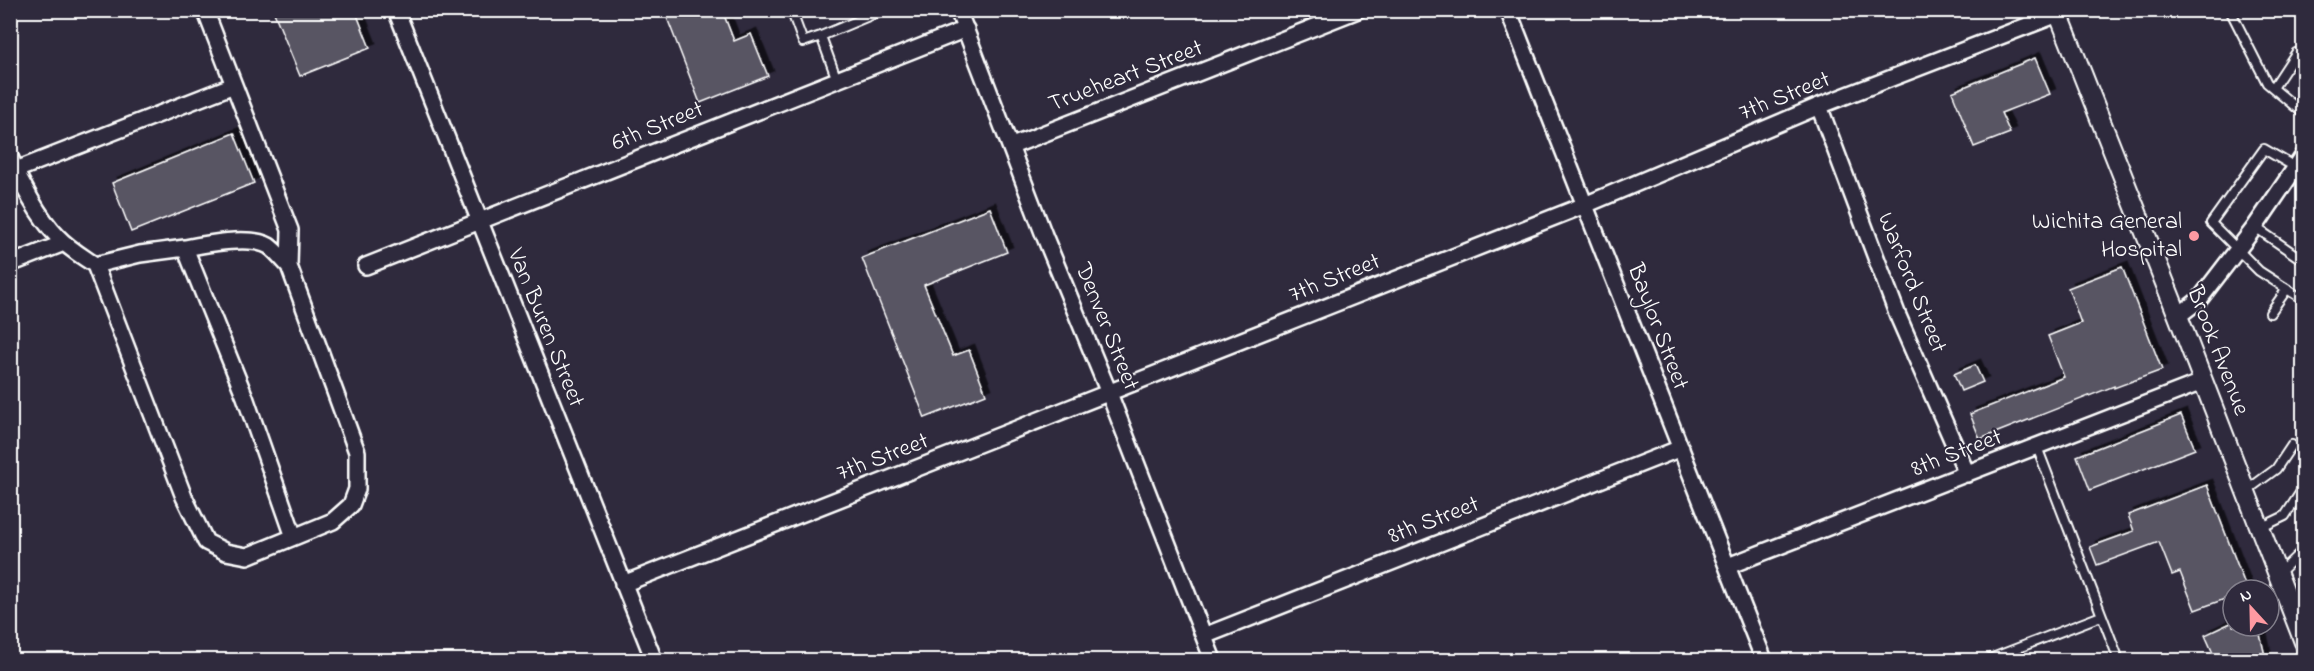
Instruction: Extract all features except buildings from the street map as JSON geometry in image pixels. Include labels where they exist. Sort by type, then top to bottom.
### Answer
[{"type":"street","points":[[205,10],[234,85],[290,230],[289,266],[357,452],[357,489],[351,505],[333,521],[248,556],[226,552],[206,542],[184,497],[95,265],[64,243],[48,225],[13,164],[234,85]]},
{"type":"street","name":"Van Buren Street","points":[[396,10],[654,660]]},
{"type":"street","name":"Denver Street","points":[[958,10],[1044,234],[1214,660]]},
{"type":"street","name":"Trueheart Street","points":[[1012,146],[1358,10]]},
{"type":"street","name":"Baylor Street","points":[[1508,10],[1764,660]]},
{"type":"street","name":"7th Street","points":[[623,584],[1585,204],[1819,106],[2058,12]]},
{"type":"street","name":"Brook Avenue","points":[[2058,12],[2277,575],[2299,619],[2304,642]]},
{"type":"street","name":"6th Street","points":[[366,266],[966,29]]},
{"type":"street","name":"Warford Street","points":[[1819,106],[1898,316],[1967,474]]},
{"type":"street","points":[[2178,316],[2199,300],[2255,226],[2299,161]]},
{"type":"street","points":[[95,265],[140,254],[215,242],[244,241],[267,245],[289,266]]},
{"type":"street","points":[[10,264],[64,243]]},
{"type":"street","points":[[185,248],[245,397],[294,537]]},
{"type":"street","name":"8th Street","points":[[1728,566],[2202,382]]},
{"type":"street","name":"8th Street","points":[[1204,636],[1681,448]]},
{"type":"lane","points":[[793,15],[803,42],[883,10]]},
{"type":"lane","points":[[2230,10],[2267,83],[2304,114]]},
{"type":"lane","points":[[820,36],[837,80]]},
{"type":"lane","points":[[2273,88],[2296,53]]},
{"type":"lane","points":[[2299,161],[2264,149],[2211,223],[2259,271],[2304,300]]},
{"type":"lane","points":[[2255,226],[2297,256],[2304,248]]},
{"type":"lane","points":[[2270,313],[2287,289]]},
{"type":"lane","points":[[2245,492],[2276,470],[2292,445]]},
{"type":"lane","points":[[2037,447],[2119,660]]},
{"type":"lane","points":[[2259,529],[2284,516],[2300,498],[2304,487]]},
{"type":"lane","points":[[2277,575],[2302,554]]},
{"type":"lane","points":[[1987,660],[2101,616]]},
{"type":"place","name":"Wichita General Hospital","points":[[2194,236]]}]
